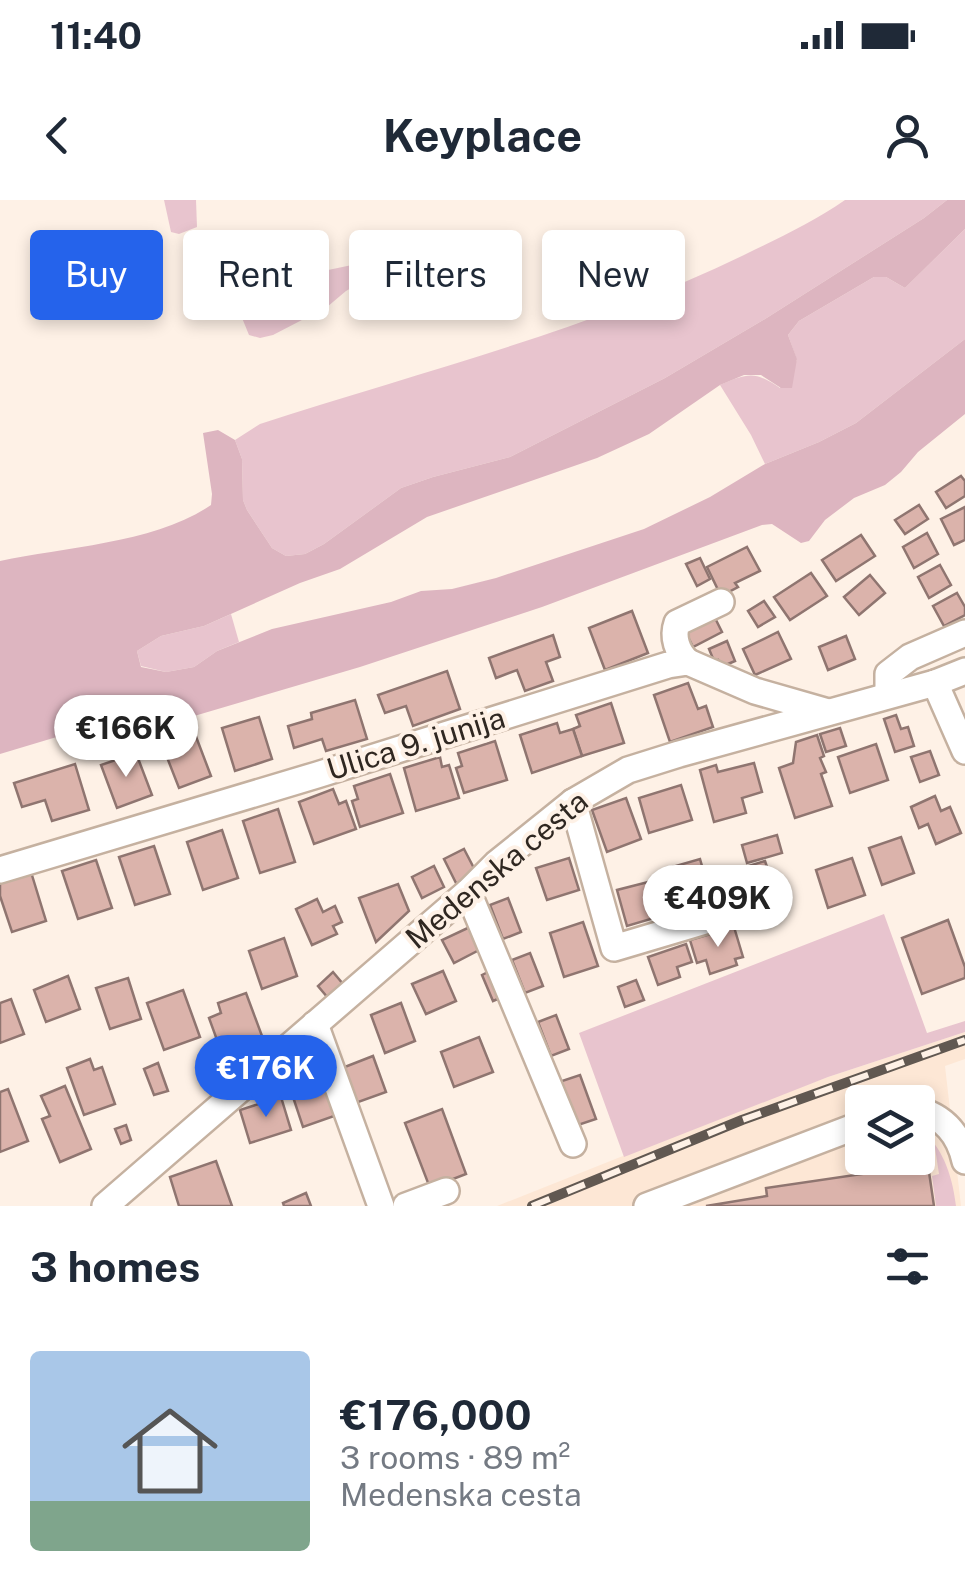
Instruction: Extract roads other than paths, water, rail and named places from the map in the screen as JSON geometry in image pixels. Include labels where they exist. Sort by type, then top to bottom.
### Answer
[{"type":"street","points":[[722,602],[677,623],[674,629],[680,655],[755,690],[828,712]]},
{"type":"street","points":[[888,695],[888,674],[910,658],[965,632]]},
{"type":"street","name":"Ulica 9. junija","points":[[0,870],[688,662]]},
{"type":"street","name":"Medenska cesta","points":[[105,1206],[496,864],[573,802],[628,770],[935,684],[965,671]]},
{"type":"street","points":[[935,684],[965,751]]},
{"type":"street","points":[[573,802],[614,948],[725,915]]},
{"type":"street","points":[[468,892],[573,1144]]},
{"type":"street","points":[[315,1024],[381,1206]]},
{"type":"street","points":[[956,1116],[965,1160]]},
{"type":"street","points":[[648,1206],[845,1130]]},
{"type":"street","points":[[406,1206],[446,1191]]},
{"type":"railway","points":[[532,1206],[742,1120],[965,1040]]}]
